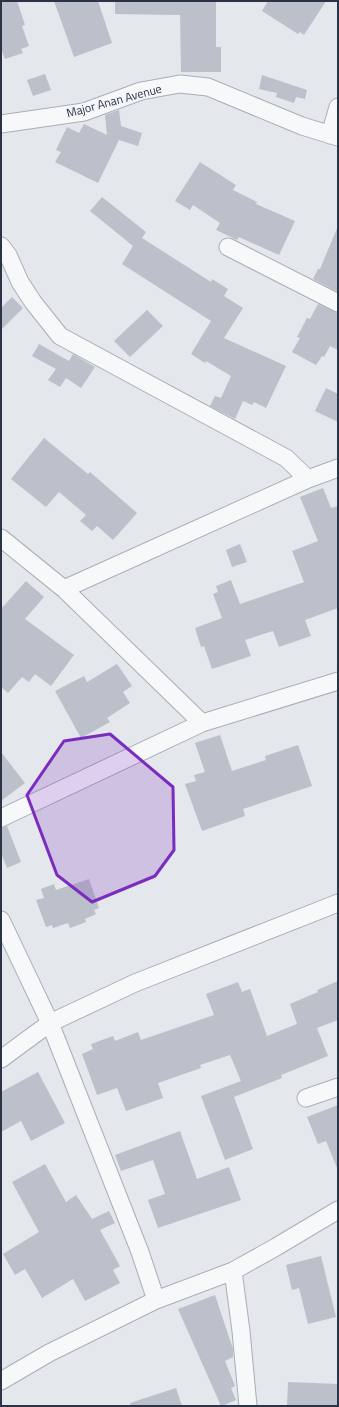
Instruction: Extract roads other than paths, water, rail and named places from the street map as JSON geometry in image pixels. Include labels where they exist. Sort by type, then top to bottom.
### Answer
[{"type":"street","name":"Major Anan Avenue","points":[[1,124],[84,112],[141,91],[180,84],[208,87],[302,126],[334,136]]},
{"type":"street","points":[[334,136],[338,107]]},
{"type":"street","points":[[1,246],[8,254],[20,282],[33,302],[60,336],[286,458],[308,479]]},
{"type":"street","points":[[228,247],[338,303]]},
{"type":"street","points":[[64,589],[308,479],[338,468]]},
{"type":"street","points":[[1,538],[64,589],[202,723]]},
{"type":"street","points":[[1,818],[202,723],[338,681]]},
{"type":"street","points":[[1,1059],[50,1023],[135,983],[338,903]]},
{"type":"street","points":[[1,920],[50,1023],[140,1252],[156,1300]]},
{"type":"street","points":[[306,1098],[338,1087]]},
{"type":"street","points":[[1,1381],[49,1352],[156,1300],[233,1271],[276,1248],[338,1210]]},
{"type":"street","points":[[233,1271],[242,1331],[248,1406]]}]
